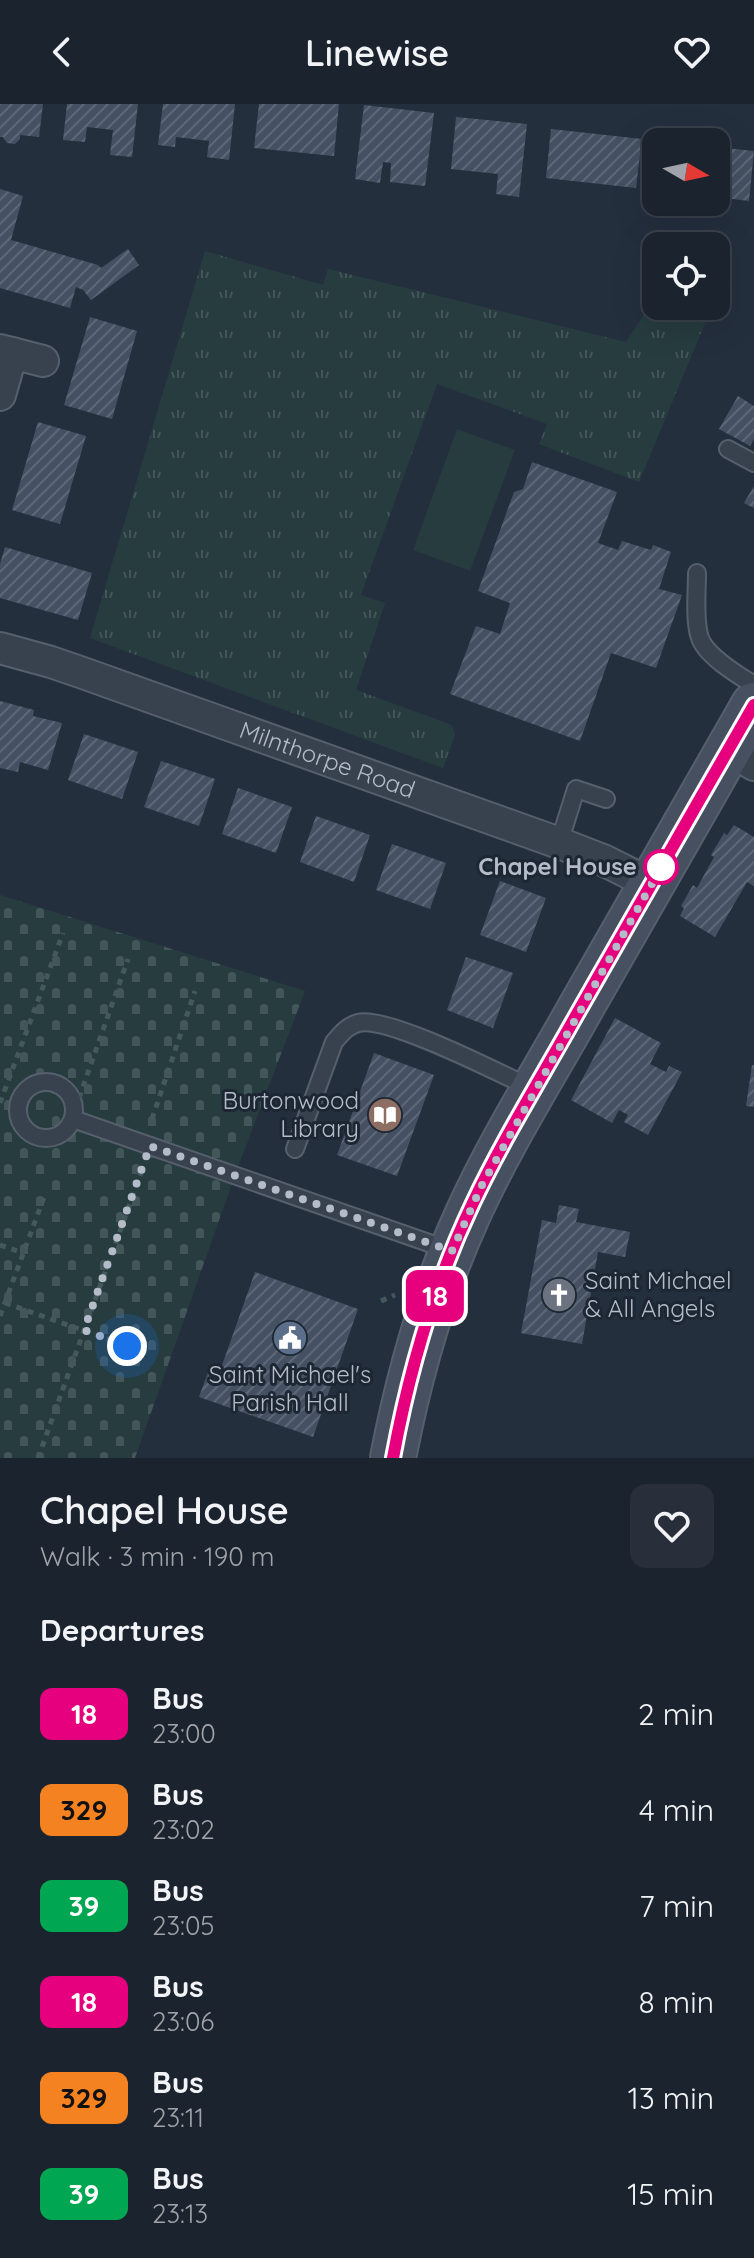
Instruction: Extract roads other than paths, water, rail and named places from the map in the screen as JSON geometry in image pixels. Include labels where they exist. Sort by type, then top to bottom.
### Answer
[{"type":"street","points":[[0,395],[6,351],[43,361]]},
{"type":"street","name":"Milnthorpe Road","points":[[0,648],[83,673],[559,843],[651,884]]},
{"type":"street","points":[[393,1458],[401,1413],[426,1323],[452,1251],[482,1185],[651,884],[741,757],[754,705]]},
{"type":"lane","points":[[728,449],[754,463]]},
{"type":"lane","points":[[697,573],[700,639],[709,652],[754,685]]},
{"type":"lane","points":[[559,843],[576,789],[606,799]]},
{"type":"lane","points":[[295,1149],[334,1042],[344,1030],[359,1022],[380,1024],[431,1041],[535,1090]]},
{"type":"lane","points":[[74,1115],[147,1145],[452,1251]]},
{"type":"place","name":"Chapel House","points":[[661,867]]},
{"type":"place","name":"Burtonwood Library","points":[[385,1115]]},
{"type":"place","name":"Saint Michael & All Angels","points":[[559,1295]]},
{"type":"place","name":"Saint Michael's Parish Hall","points":[[290,1338]]}]
